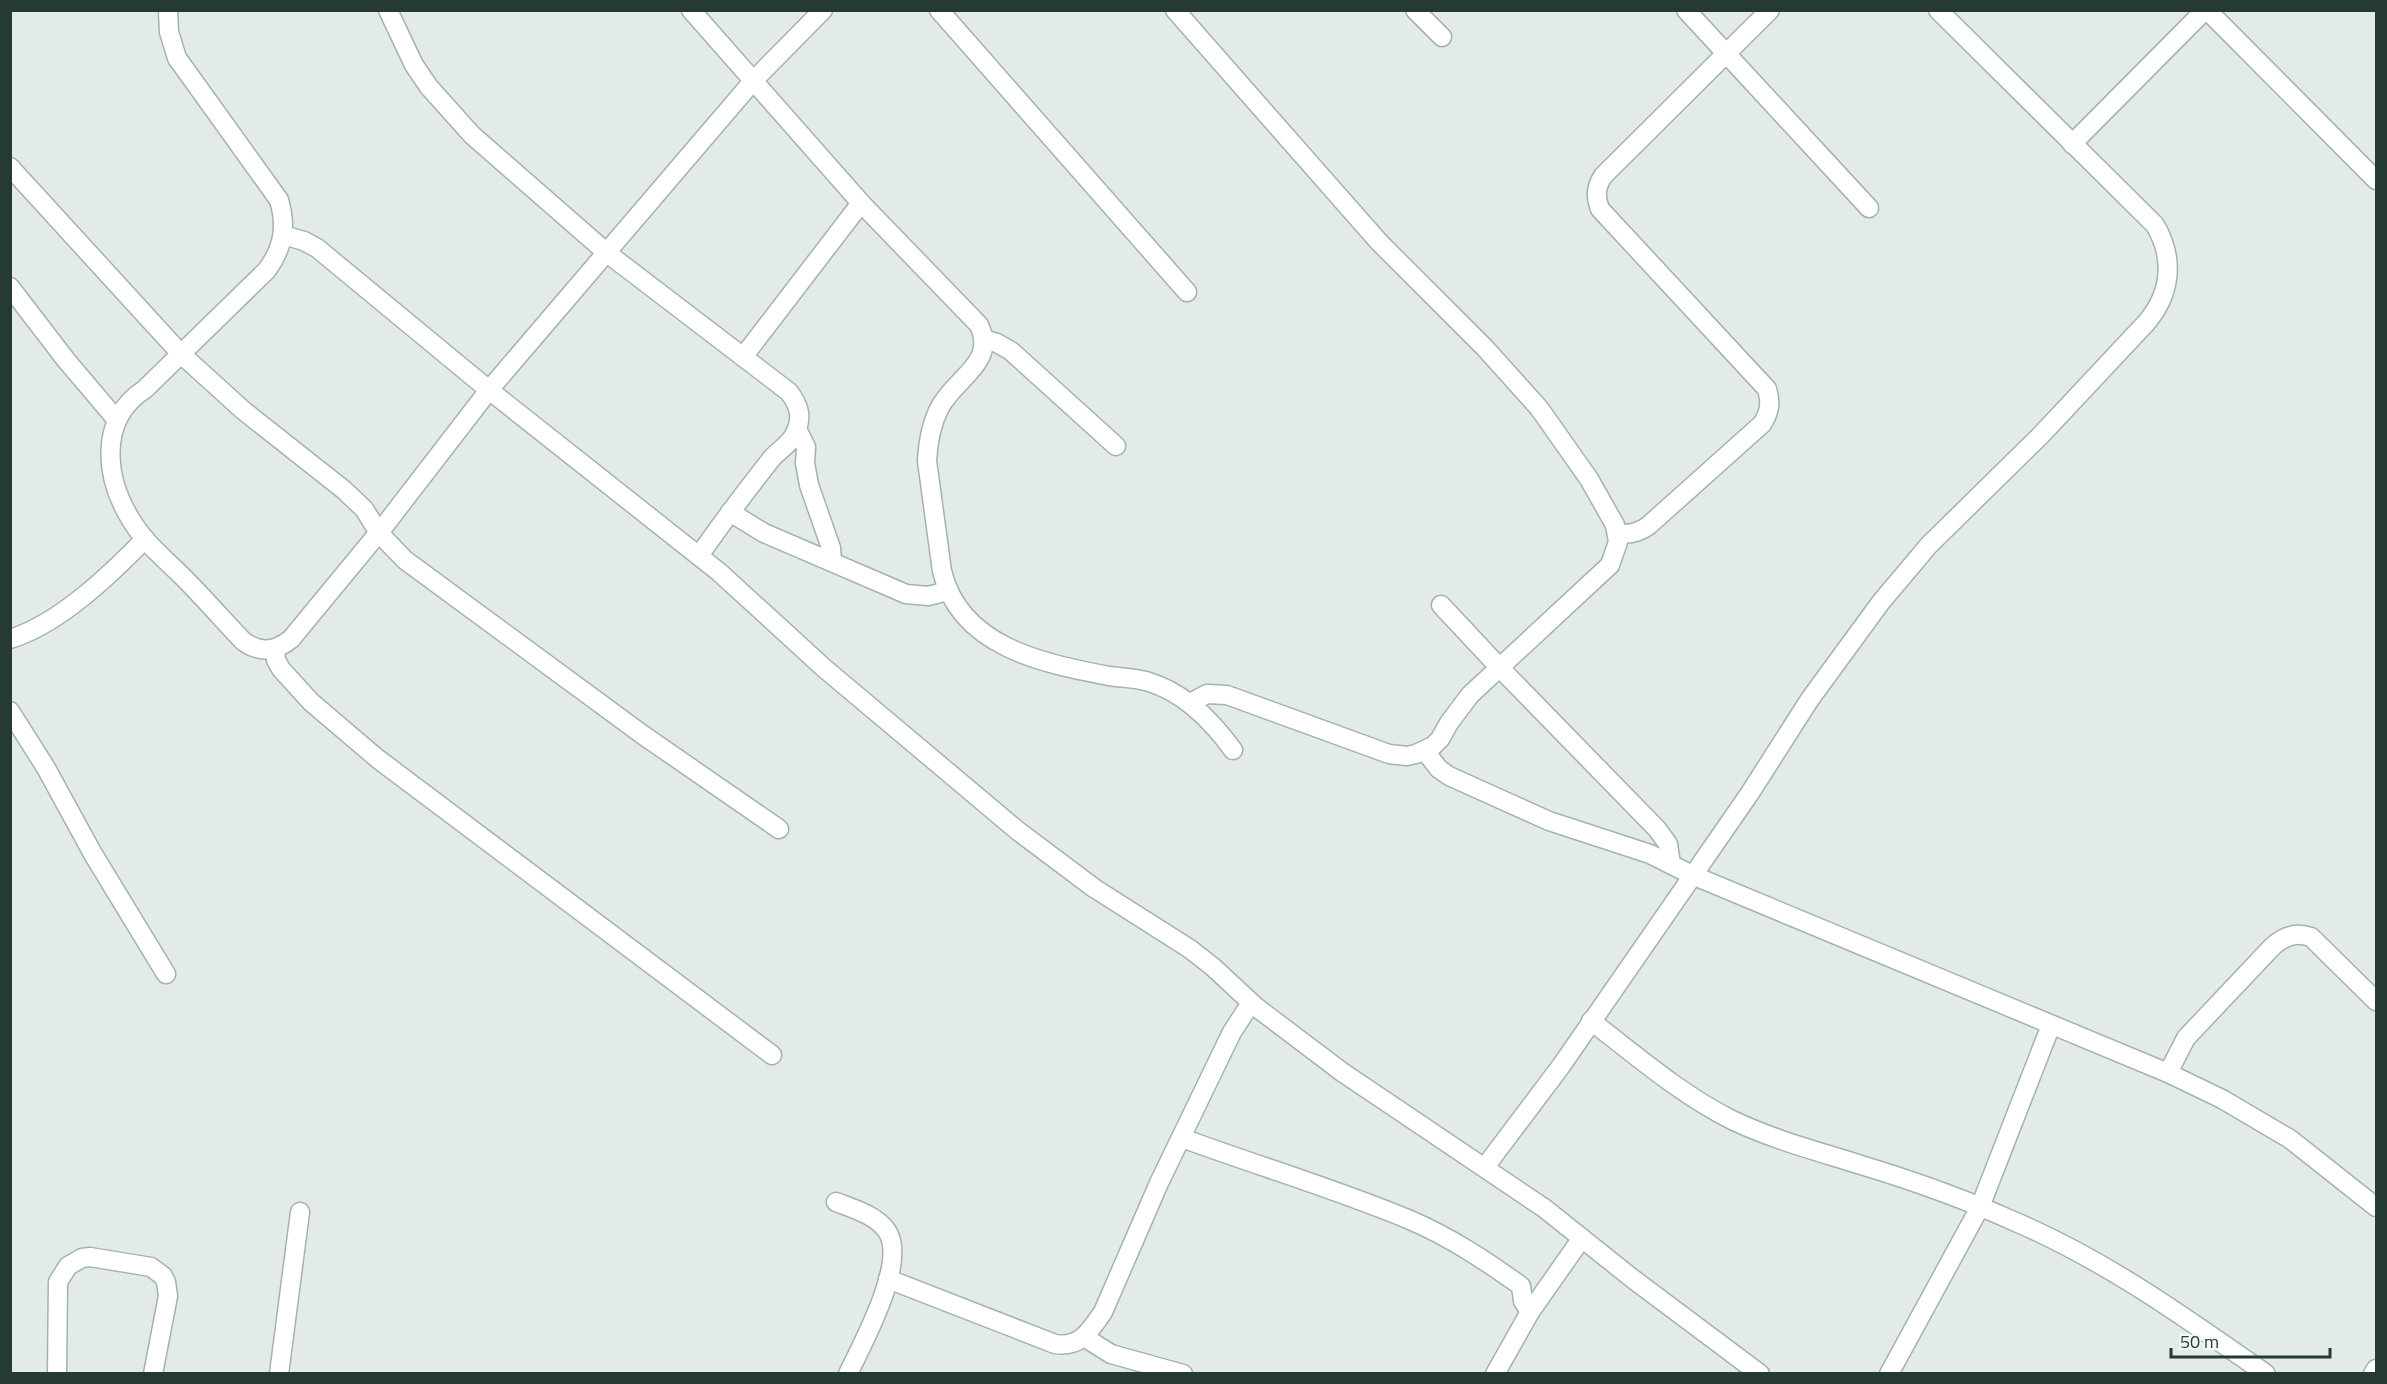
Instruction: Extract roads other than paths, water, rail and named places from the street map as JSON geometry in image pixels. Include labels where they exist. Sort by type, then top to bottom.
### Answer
[{"type":"street","points":[[168,10],[169,32],[177,58],[279,201],[283,235],[274,260],[267,270],[145,389],[134,397],[117,419],[111,441],[113,474],[125,510],[145,539],[243,641],[258,649],[275,649],[291,639],[378,533],[489,390],[753,81],[823,10]]},
{"type":"street","points":[[388,10],[414,65],[456,120],[607,253],[789,392],[795,400],[799,410],[797,429],[793,437],[779,449],[699,556]]},
{"type":"street","points":[[691,10],[861,203],[979,325],[984,339],[982,355],[978,363],[960,380],[940,406],[929,434],[927,448],[942,571],[948,591],[959,611],[969,623],[994,640],[1056,664],[1118,678],[1149,682],[1170,691],[1190,703],[1221,733],[1233,750]]},
{"type":"street","points":[[939,10],[1187,292]]},
{"type":"street","points":[[1175,10],[1378,242],[1513,377],[1566,443],[1589,479],[1618,533],[1617,550],[1610,565],[1465,702],[1449,723],[1440,740],[1425,751],[1407,756],[1389,754],[1227,695],[1206,694],[1190,703]]},
{"type":"street","points":[[1415,10],[1442,37]]},
{"type":"street","points":[[1686,10],[1869,208]]},
{"type":"street","points":[[1618,533],[1640,532],[1648,526],[1762,424],[1770,409],[1767,389],[1600,209],[1597,197],[1599,183],[1603,176],[1770,10]]},
{"type":"street","points":[[1485,1167],[1561,1066],[1750,793],[1810,699],[1881,602],[1929,545],[2041,435],[2146,323],[2160,304],[2168,271],[2168,260],[2161,236],[2146,216],[1938,10]]},
{"type":"street","points":[[2072,144],[2206,10],[2376,180]]},
{"type":"street","points":[[10,167],[181,354],[244,411],[344,490],[364,509],[378,533],[405,560],[634,728],[779,829]]},
{"type":"street","points":[[743,357],[861,203]]},
{"type":"street","points":[[283,235],[304,241],[317,248],[489,390],[719,572],[824,668],[1018,831],[1094,888],[1190,949],[1251,1003],[1351,1078],[1544,1208],[1751,1371]]},
{"type":"street","points":[[10,288],[66,360],[117,419]]},
{"type":"street","points":[[984,339],[1011,351],[1116,446]]},
{"type":"street","points":[[797,429],[806,447],[805,463],[809,485],[831,548],[832,562]]},
{"type":"street","points":[[730,512],[764,533],[906,594],[928,596],[948,591]]},
{"type":"street","points":[[10,639],[45,624],[83,597],[145,539]]},
{"type":"street","points":[[1441,605],[1499,668],[1657,829],[1668,844],[1671,864]]},
{"type":"street","points":[[275,649],[280,669],[312,702],[378,759],[772,1055]]},
{"type":"street","points":[[10,711],[46,768],[93,854],[166,974]]},
{"type":"street","points":[[1425,751],[1439,769],[1449,776],[1549,821],[1628,846],[1692,875],[2168,1073],[2231,1104],[2290,1139],[2376,1207]]},
{"type":"street","points":[[2168,1073],[2186,1038],[2273,946],[2287,936],[2311,937],[2376,1001]]},
{"type":"street","points":[[886,1282],[1055,1344],[1072,1344],[1084,1337],[1102,1312],[1138,1227],[1232,1032],[1251,1003]]},
{"type":"street","points":[[1591,1021],[1680,1090],[1732,1119],[1799,1147],[1920,1184],[2054,1239],[2133,1282],[2266,1374]]},
{"type":"street","points":[[1889,1374],[1980,1207],[2051,1024]]},
{"type":"street","points":[[1182,1138],[1410,1220],[1458,1245],[1521,1286],[1523,1301],[1530,1312]]},
{"type":"street","points":[[836,1202],[874,1218],[886,1230],[893,1246],[886,1282],[874,1317],[848,1374]]},
{"type":"street","points":[[279,1374],[300,1212]]},
{"type":"street","points":[[1495,1374],[1530,1312],[1582,1238]]},
{"type":"street","points":[[57,1374],[58,1282],[68,1266],[82,1258],[90,1257],[151,1267],[163,1276],[168,1296],[153,1374]]},
{"type":"street","points":[[1084,1337],[1112,1354],[1183,1374]]},
{"type":"street","points":[[2373,1374],[2376,1369]]}]
